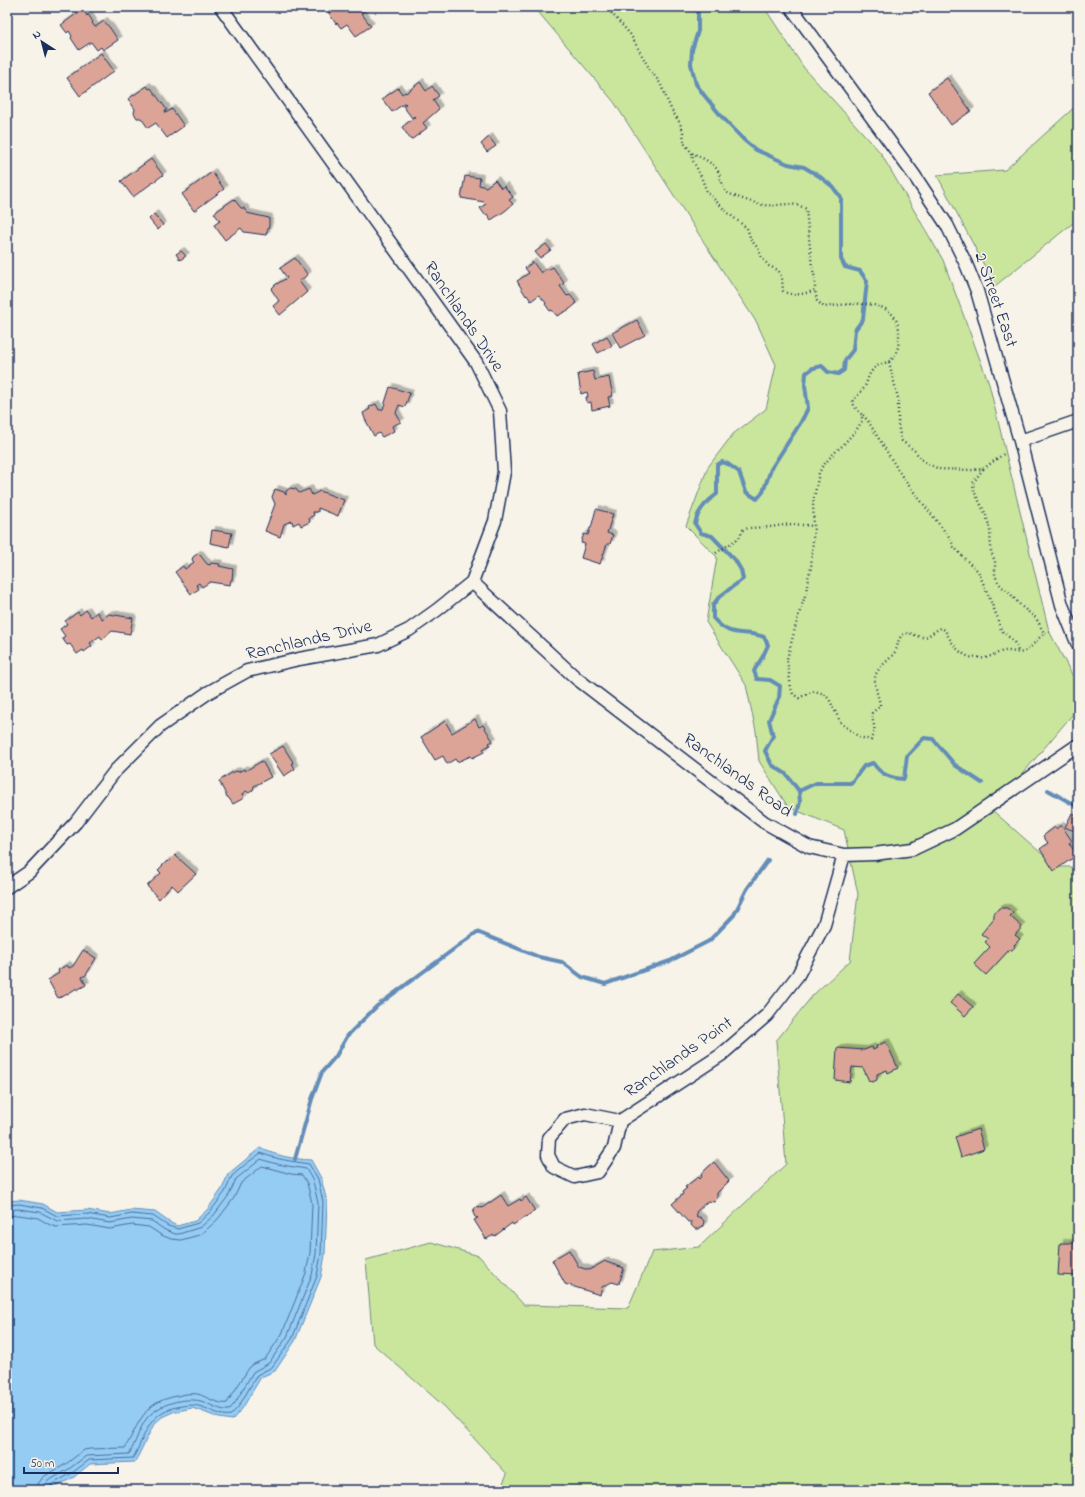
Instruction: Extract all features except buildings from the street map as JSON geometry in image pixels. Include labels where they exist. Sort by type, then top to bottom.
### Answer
[{"type":"street","name":"Ranchlands Drive","points":[[7,886],[29,872],[76,822],[115,771],[160,726],[209,692],[247,671],[299,659],[378,645],[409,630],[472,582],[496,521],[504,472],[500,411],[476,362],[220,7]]},
{"type":"street","name":"2 Street East","points":[[791,7],[914,175],[947,226],[966,264],[977,291],[1020,441],[1062,605],[1078,645]]},
{"type":"street","points":[[1020,441],[1078,421]]},
{"type":"street","name":"Ranchlands Road","points":[[472,582],[576,678],[764,822],[809,847],[844,854],[874,854],[913,849],[955,829],[1078,745]]},
{"type":"street","name":"Ranchlands Point","points":[[620,1121],[585,1114],[565,1119],[549,1138],[548,1155],[554,1167],[575,1177],[598,1172],[614,1148],[620,1121],[721,1055],[767,1015],[798,976],[824,925],[844,854]]},
{"type":"path","points":[[606,7],[630,34],[649,68],[660,84],[680,123],[684,143],[692,153],[716,168],[722,185],[728,193],[764,205],[788,204],[800,206],[806,209],[817,301],[824,307],[854,303],[877,306],[890,312],[895,317],[898,327],[899,340],[896,352],[889,362],[878,365],[871,371],[866,378],[866,384],[853,401],[854,406],[868,422],[903,478],[950,538],[954,547],[978,572],[999,621],[1002,633],[1009,636],[1014,642],[1018,652]]},
{"type":"path","points":[[692,153],[692,161],[700,174],[707,192],[729,214],[747,228],[751,240],[758,248],[762,258],[769,266],[778,270],[782,278],[783,291],[788,294],[806,294],[815,290]]},
{"type":"path","points":[[889,362],[898,398],[898,424],[902,441],[915,451],[921,460],[939,469],[983,469]]},
{"type":"path","points":[[862,415],[862,421],[856,429],[822,467],[814,503],[811,568],[806,593],[787,659],[791,688],[794,694],[799,698],[815,691],[824,694],[829,699],[841,723],[859,737],[871,740],[874,736],[875,725],[872,713],[880,706],[873,681],[877,671],[896,650],[899,640],[904,634],[911,633],[921,638],[926,637],[936,629],[941,628],[945,630],[949,640],[955,646],[971,657],[976,656],[982,658],[1002,651],[1011,650],[1022,653],[1026,651],[1044,633],[1053,631]]},
{"type":"path","points":[[1005,453],[983,469],[973,483],[974,491],[986,515],[990,529],[991,552],[995,561],[995,574],[1002,587],[1008,591],[1021,606],[1036,618],[1044,633]]},
{"type":"path","points":[[716,553],[739,538],[743,530],[748,528],[770,528],[791,524],[814,526]]},
{"type":"green space","points":[[534,7],[764,7],[804,68],[880,152],[943,260],[989,384],[1049,631],[1078,686],[1078,708],[992,810],[1057,867],[1078,867],[1078,1490],[500,1490],[507,1474],[445,1407],[373,1344],[366,1260],[431,1242],[479,1256],[524,1305],[628,1308],[652,1252],[699,1247],[786,1164],[776,1041],[813,995],[850,961],[858,894],[844,830],[788,807],[759,761],[756,731],[746,685],[706,622],[717,557],[686,526],[708,467],[733,434],[766,409],[776,365],[757,323],[614,102]]},
{"type":"green space","points":[[1078,104],[1078,219],[995,286],[937,175],[1005,170]]},
{"type":"water","points":[[260,1148],[285,1157],[311,1160],[321,1178],[327,1202],[325,1255],[321,1277],[295,1341],[275,1371],[261,1377],[242,1409],[232,1420],[219,1418],[192,1408],[173,1412],[162,1417],[154,1424],[135,1462],[90,1464],[74,1477],[50,1490],[7,1490],[7,1201],[19,1200],[43,1204],[57,1212],[87,1210],[110,1214],[131,1210],[155,1212],[177,1226],[195,1221],[207,1210],[222,1189],[228,1174]]},
{"type":"waterway","points":[[698,7],[698,31],[692,50],[691,64],[696,84],[722,117],[745,141],[756,150],[788,164],[804,167],[833,187],[841,198],[841,259],[845,267],[860,271],[867,281],[863,319],[855,330],[853,350],[845,360],[844,370],[838,374],[828,372],[822,366],[813,368],[806,373],[805,385],[808,408],[801,422],[771,469],[763,492],[757,499],[746,492],[739,472],[728,464],[722,462],[717,465],[717,494],[703,507],[696,519],[695,524],[701,533],[712,536],[735,560],[741,570],[743,579],[719,597],[713,605],[713,618],[720,625],[731,632],[764,637],[768,645],[754,671],[757,679],[770,680],[780,686],[779,698],[769,720],[773,736],[765,751],[772,765],[786,774],[799,791]]},
{"type":"waterway","points":[[799,791],[816,783],[851,783],[864,766],[873,763],[886,775],[904,779],[907,756],[924,738],[933,739],[955,765],[982,783]]},
{"type":"waterway","points":[[1048,790],[1078,807]]},
{"type":"waterway","points":[[797,814],[800,802],[799,791]]},
{"type":"waterway","points":[[295,1159],[312,1099],[322,1072],[336,1056],[348,1035],[377,1006],[477,932],[539,957],[562,962],[582,977],[605,984],[670,961],[709,941],[734,915],[747,889],[768,860]]}]
